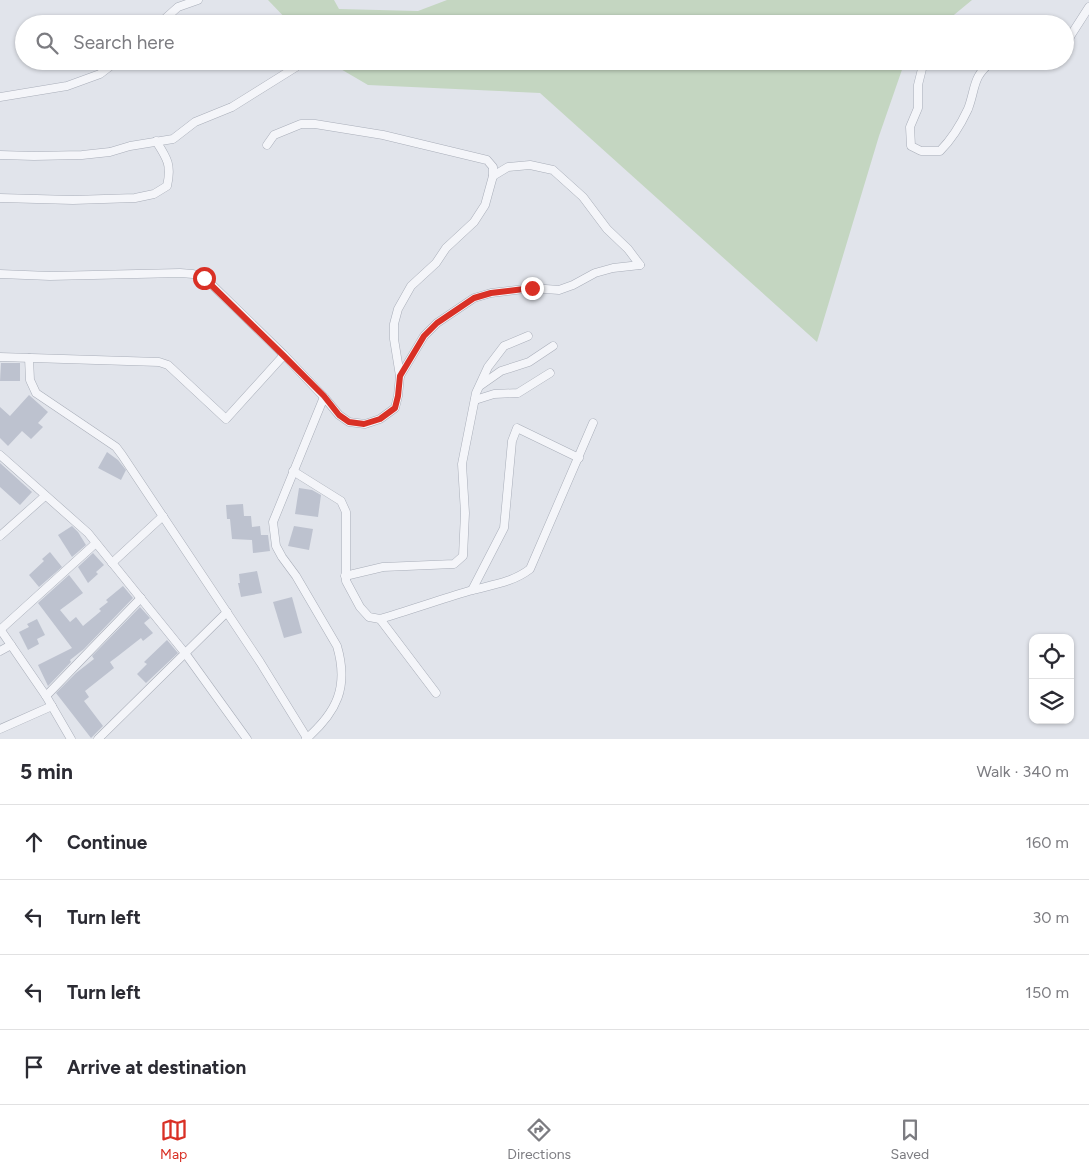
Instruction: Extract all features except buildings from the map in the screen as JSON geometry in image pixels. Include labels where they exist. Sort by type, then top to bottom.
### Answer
[{"type":"street","points":[[169,15],[178,7],[198,0]]},
{"type":"street","points":[[1074,30],[1089,7]]},
{"type":"street","points":[[0,97],[67,86],[100,74],[105,70]]},
{"type":"street","points":[[0,155],[82,155],[110,152],[172,139],[195,122],[232,107],[291,70]]},
{"type":"street","points":[[922,70],[918,85],[918,108],[910,127],[910,146],[921,151],[940,151],[950,141],[968,108],[976,79],[982,70]]},
{"type":"street","points":[[0,274],[50,276],[193,274],[204,278],[324,396],[339,415],[349,422],[364,424],[380,419],[395,408],[398,396],[400,376],[394,339],[394,324],[398,309],[411,286],[436,263],[446,248],[474,222],[485,205],[493,176],[493,167],[487,160],[383,134],[315,124],[301,124],[274,135],[267,145]]},
{"type":"street","points":[[0,198],[72,200],[135,198],[154,194],[167,186],[171,171],[156,141]]},
{"type":"street","points":[[400,376],[424,336],[437,323],[474,298],[491,293],[532,288],[559,290],[573,285],[595,272],[640,265],[628,249],[606,229],[583,197],[553,170],[530,165],[508,167],[493,176]]},
{"type":"street","points":[[345,576],[384,567],[454,564],[463,556],[465,513],[462,464],[479,386],[488,367],[504,346],[528,336]]},
{"type":"street","points":[[479,386],[502,371],[530,362],[553,346]]},
{"type":"street","points":[[0,357],[159,362],[168,366],[226,419],[284,356]]},
{"type":"street","points":[[30,358],[30,380],[36,393],[116,447],[227,612],[307,738],[320,728],[336,703],[340,687],[341,670],[337,646],[276,546],[273,522],[324,396]]},
{"type":"street","points":[[475,400],[494,394],[518,393],[550,373]]},
{"type":"street","points":[[293,471],[341,501],[346,512],[346,581],[360,607],[369,616],[380,619],[472,590],[510,581],[530,569],[593,423]]},
{"type":"street","points":[[472,590],[504,528],[512,441],[517,428],[579,458]]},
{"type":"street","points":[[0,455],[88,533],[185,653],[247,739]]},
{"type":"street","points":[[0,536],[46,496]]},
{"type":"street","points":[[112,563],[163,516]]},
{"type":"street","points":[[72,739],[46,696],[0,630],[96,543]]},
{"type":"street","points":[[46,696],[141,598]]},
{"type":"street","points":[[98,739],[227,612]]},
{"type":"street","points":[[380,619],[436,693]]},
{"type":"street","points":[[0,651],[11,645]]},
{"type":"street","points":[[0,729],[52,706]]},
{"type":"green space","points":[[268,0],[334,0],[339,9],[418,11],[447,0],[972,0],[954,15],[282,15]]},
{"type":"green space","points":[[342,70],[902,70],[879,136],[817,342],[540,93],[368,85]]},
{"type":"route","points":[[204,278],[324,396],[339,415],[349,422],[364,424],[380,419],[395,408],[400,376],[424,336],[437,323],[474,298],[508,290],[532,288]]}]
